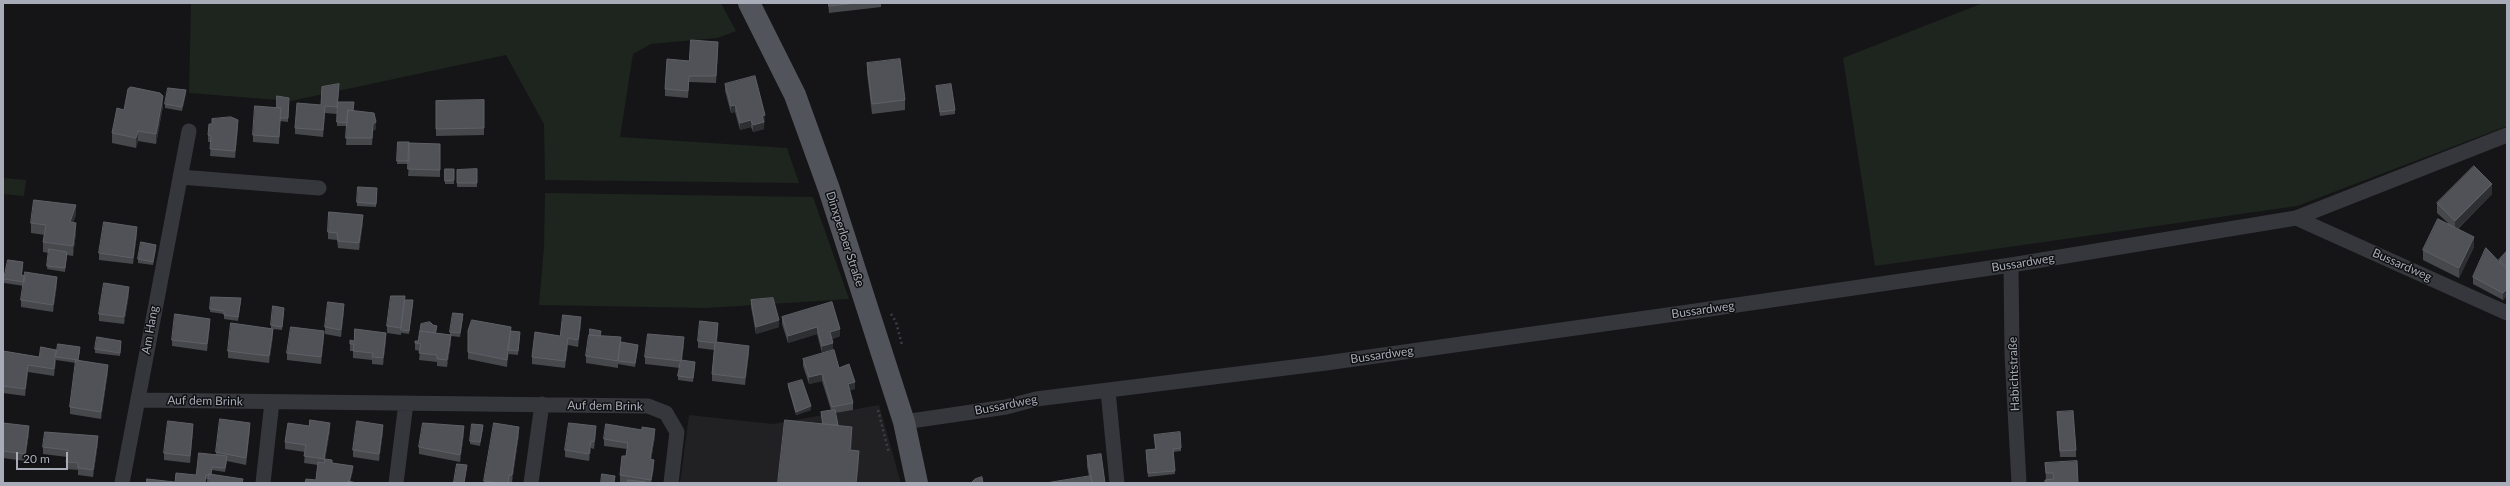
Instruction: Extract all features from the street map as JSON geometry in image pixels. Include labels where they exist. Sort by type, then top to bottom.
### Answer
[{"type":"main road","name":"Dinxperloer Straße","points":[[749,3],[795,94],[829,188],[904,422],[917,483]]},
{"type":"street","name":"Am Hang","points":[[122,483],[189,131]]},
{"type":"street","name":"Bussardweg","points":[[904,422],[1006,407],[1036,398],[1108,391],[1342,361],[2011,265],[2296,218],[2507,135]]},
{"type":"street","points":[[180,177],[319,188]]},
{"type":"street","name":"Bussardweg","points":[[2296,218],[2507,313]]},
{"type":"street","name":"Habichtstraße","points":[[2011,265],[2012,354],[2019,483]]},
{"type":"street","points":[[1108,391],[1117,483]]},
{"type":"street","name":"Auf dem Brink","points":[[138,400],[648,406],[666,413],[677,432],[670,483]]},
{"type":"street","points":[[263,483],[272,402]]},
{"type":"street","points":[[396,483],[406,403]]},
{"type":"street","points":[[532,483],[542,404]]},
{"type":"shaded area","points":[[191,3],[721,3],[736,31],[717,38],[651,44],[633,54],[620,137],[787,148],[799,183],[545,180],[544,124],[506,55],[291,101],[189,93]]},
{"type":"shaded area","points":[[1983,3],[2507,3],[2507,126],[2297,206],[1875,266],[1843,58]]},
{"type":"shaded area","points":[[3,178],[26,180],[24,196],[3,194]]},
{"type":"shaded area","points":[[545,193],[813,197],[849,299],[706,308],[539,305],[544,247]]},
{"type":"shaded area","points":[[879,405],[901,483],[680,483],[689,415],[773,424]]},
{"type":"building","points":[[829,3],[856,3],[829,6]]},
{"type":"building","points":[[691,40],[718,42],[716,76],[689,76],[688,91],[665,89],[667,59],[689,61]]},
{"type":"building","points":[[900,59],[905,100],[872,104],[867,63]]},
{"type":"building","points":[[755,76],[765,115],[762,116],[764,122],[753,125],[751,120],[740,123],[735,105],[731,106],[725,84]]},
{"type":"building","points":[[339,84],[337,107],[325,106],[323,130],[295,128],[297,103],[321,105],[322,87]]},
{"type":"building","points":[[951,84],[955,110],[940,112],[936,86]]},
{"type":"building","points":[[131,87],[160,93],[163,96],[156,134],[138,131],[136,138],[112,133],[117,108],[124,110],[128,89]]},
{"type":"building","points":[[168,88],[186,90],[182,107],[165,104]]},
{"type":"building","points":[[277,96],[289,98],[288,118],[280,118],[281,108],[277,107]]},
{"type":"building","points":[[484,100],[484,128],[436,129],[436,101]]},
{"type":"building","points":[[338,102],[354,102],[353,111],[348,110],[347,123],[337,122]]},
{"type":"building","points":[[255,106],[281,108],[279,137],[253,135]]},
{"type":"building","points":[[348,110],[374,113],[376,122],[373,124],[372,138],[346,138]]},
{"type":"building","points":[[231,117],[238,120],[235,151],[210,149],[211,136],[208,135],[209,124],[212,124],[212,119]]},
{"type":"building","points":[[398,142],[409,142],[409,161],[397,161]]},
{"type":"building","points":[[409,143],[440,144],[440,170],[408,169]]},
{"type":"building","points":[[2474,166],[2492,184],[2455,221],[2437,203]]},
{"type":"building","points":[[445,169],[454,169],[454,180],[445,181]]},
{"type":"building","points":[[477,169],[477,183],[457,183],[457,170]]},
{"type":"building","points":[[358,187],[377,188],[376,204],[357,202]]},
{"type":"building","points":[[34,200],[76,205],[70,222],[76,223],[73,246],[43,242],[46,225],[31,223]]},
{"type":"building","points":[[329,212],[363,215],[359,243],[338,241],[337,233],[328,232]]},
{"type":"building","points":[[2438,219],[2474,237],[2459,268],[2423,250]]},
{"type":"building","points":[[104,222],[137,227],[133,258],[99,253]]},
{"type":"building","points":[[141,242],[156,245],[153,262],[138,259]]},
{"type":"building","points":[[2486,248],[2507,270],[2507,289],[2503,293],[2473,277]]},
{"type":"building","points":[[49,249],[67,252],[65,268],[47,266]]},
{"type":"building","points":[[2507,251],[2507,268],[2499,260]]},
{"type":"building","points":[[8,260],[23,262],[21,275],[25,276],[24,282],[4,279]]},
{"type":"building","points":[[25,272],[57,277],[53,305],[21,300]]},
{"type":"building","points":[[104,283],[129,287],[124,317],[99,314]]},
{"type":"building","points":[[391,296],[405,296],[401,328],[387,326]]},
{"type":"building","points":[[211,297],[241,298],[238,317],[224,315],[224,311],[210,309]]},
{"type":"building","points":[[773,298],[779,320],[756,327],[751,300]]},
{"type":"building","points":[[405,300],[413,300],[409,331],[401,330]]},
{"type":"building","points":[[328,302],[344,304],[341,330],[325,327]]},
{"type":"building","points":[[832,302],[840,329],[830,332],[833,343],[822,346],[817,327],[788,336],[782,317]]},
{"type":"building","points":[[273,306],[284,308],[282,327],[271,325]]},
{"type":"building","points":[[453,313],[463,314],[460,333],[450,332]]},
{"type":"building","points":[[175,314],[210,319],[207,344],[172,340]]},
{"type":"building","points":[[563,315],[581,317],[578,340],[568,338],[565,361],[532,357],[535,332],[560,336]]},
{"type":"building","points":[[472,320],[511,327],[507,360],[468,352],[468,331]]},
{"type":"building","points":[[700,321],[718,323],[716,342],[749,346],[745,378],[712,374],[715,343],[698,341]]},
{"type":"building","points":[[430,322],[437,326],[435,333],[420,331],[421,324]]},
{"type":"building","points":[[231,323],[273,329],[269,356],[228,351]]},
{"type":"building","points":[[291,327],[324,331],[321,357],[287,353]]},
{"type":"building","points":[[355,329],[386,333],[383,358],[372,357],[373,353],[353,351],[354,344],[350,344],[350,340],[354,341]]},
{"type":"building","points":[[590,329],[601,331],[600,336],[590,335]]},
{"type":"building","points":[[420,331],[451,335],[447,360],[437,359],[437,355],[419,353],[421,344],[415,343],[415,341],[418,341]]},
{"type":"building","points":[[511,331],[520,332],[518,351],[508,350]]},
{"type":"building","points":[[648,334],[684,337],[681,361],[645,357]]},
{"type":"building","points":[[589,335],[621,337],[618,361],[586,356]]},
{"type":"building","points":[[97,337],[121,341],[120,353],[95,349]]},
{"type":"building","points":[[621,342],[638,345],[635,363],[618,361]]},
{"type":"building","points":[[58,344],[80,347],[78,360],[56,357]]},
{"type":"building","points":[[41,347],[56,350],[54,369],[28,365],[25,389],[3,386],[3,351],[39,357]]},
{"type":"building","points":[[834,350],[839,368],[849,364],[855,382],[848,384],[853,403],[832,407],[822,374],[809,377],[803,359]]},
{"type":"building","points":[[76,360],[108,365],[101,412],[70,407]]},
{"type":"building","points":[[681,360],[695,362],[693,378],[678,376]]},
{"type":"building","points":[[802,380],[811,406],[796,412],[788,384]]},
{"type":"building","points":[[835,410],[838,425],[823,424],[821,412]]},
{"type":"building","points":[[2073,411],[2076,450],[2060,451],[2057,412]]},
{"type":"building","points":[[220,419],[250,423],[246,458],[216,452]]},
{"type":"building","points":[[310,420],[330,423],[324,459],[304,456],[306,445],[285,442],[288,423],[309,426]]},
{"type":"building","points":[[785,420],[852,427],[850,450],[859,451],[856,483],[778,483]]},
{"type":"building","points":[[168,421],[193,424],[190,456],[164,453]]},
{"type":"building","points":[[357,421],[383,425],[379,454],[353,450]]},
{"type":"building","points":[[3,423],[29,426],[25,454],[3,451]]},
{"type":"building","points":[[423,423],[464,426],[460,455],[419,447]]},
{"type":"building","points":[[494,423],[519,427],[512,475],[509,475],[508,483],[484,481]]},
{"type":"building","points":[[569,423],[596,426],[594,442],[591,441],[589,454],[565,450]]},
{"type":"building","points":[[472,424],[483,425],[480,442],[470,441]]},
{"type":"building","points":[[606,424],[642,430],[642,427],[655,429],[650,459],[654,460],[651,480],[620,475],[622,456],[626,456],[628,443],[604,439]]},
{"type":"building","points":[[45,432],[98,436],[93,470],[78,468],[78,463],[66,462],[68,450],[43,447]]},
{"type":"building","points":[[1180,432],[1181,448],[1173,449],[1175,471],[1148,473],[1146,450],[1156,449],[1154,435]]},
{"type":"building","points":[[199,453],[227,456],[225,468],[212,467],[211,474],[209,474],[209,476],[206,475],[205,483],[175,483],[176,473],[196,475]]},
{"type":"building","points":[[1101,454],[1105,483],[1092,483],[1087,456]]},
{"type":"building","points":[[325,459],[332,460],[332,463],[353,466],[348,483],[305,483],[306,479],[316,480],[318,462],[324,463]]},
{"type":"building","points":[[2077,461],[2078,483],[2045,483],[2045,480],[2054,479],[2053,473],[2046,473],[2045,463]]},
{"type":"building","points":[[457,464],[467,465],[464,483],[454,482]]},
{"type":"building","points":[[209,474],[243,479],[242,483],[208,483]]},
{"type":"building","points":[[602,474],[615,476],[614,483],[601,483]]},
{"type":"building","points":[[1091,476],[1092,483],[1046,483]]},
{"type":"building","points":[[982,477],[983,483],[971,483],[975,479]]},
{"type":"building","points":[[147,479],[175,482],[175,483],[147,483]]},
{"type":"building","points":[[628,480],[646,482],[646,483],[627,483]]}]
